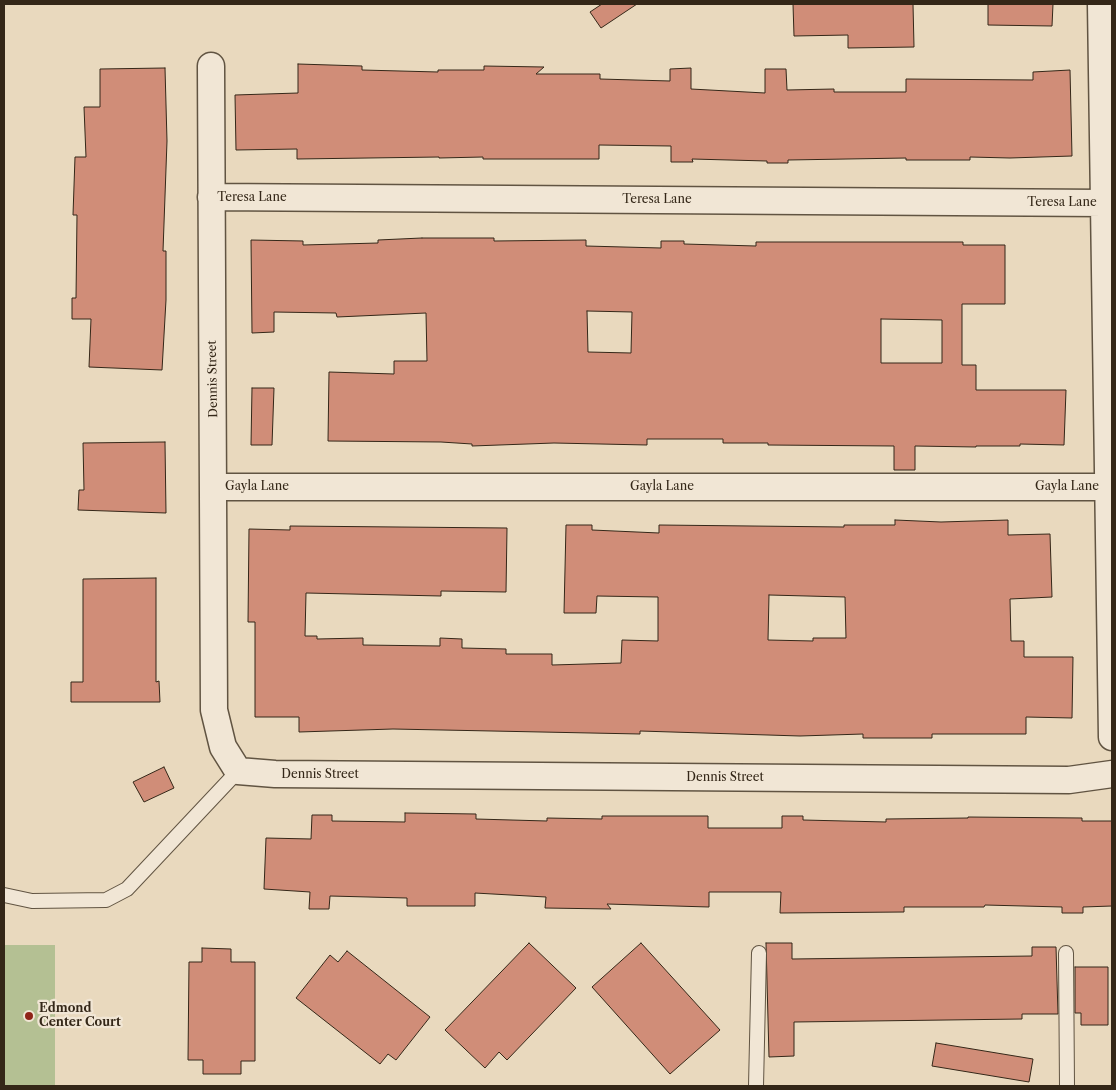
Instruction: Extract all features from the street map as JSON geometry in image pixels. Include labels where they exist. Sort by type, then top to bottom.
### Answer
[{"type":"street","points":[[1101,4],[1103,203],[1110,487],[1112,737]]},
{"type":"street","name":"Dennis Street","points":[[211,66],[214,710],[223,747],[238,771],[285,774],[1060,780],[1112,774]]},
{"type":"street","name":"Teresa Lane","points":[[211,197],[1103,203]]},
{"type":"street","name":"Gayla Lane","points":[[214,487],[1110,487]]},
{"type":"lane","points":[[4,895],[32,901],[106,900],[127,889],[238,771]]},
{"type":"lane","points":[[756,1086],[759,953]]},
{"type":"lane","points":[[1066,953],[1067,1086]]},
{"type":"green space","name":"Edmond Center Court","points":[[4,945],[55,945],[55,1086],[4,1086]]},
{"type":"building","points":[[602,4],[637,4],[601,28],[590,12]]},
{"type":"building","points":[[793,4],[913,4],[914,47],[848,48],[848,35],[794,36]]},
{"type":"building","points":[[988,4],[1053,4],[1052,26],[988,25]]},
{"type":"building","points":[[298,64],[362,66],[362,70],[438,72],[438,70],[484,70],[484,66],[544,67],[536,74],[600,74],[600,79],[670,81],[670,69],[691,68],[691,89],[765,93],[765,69],[786,69],[787,90],[834,89],[834,92],[906,92],[906,79],[1033,80],[1033,72],[1070,70],[1072,156],[970,157],[970,160],[906,160],[906,158],[788,160],[788,163],[767,163],[767,161],[692,159],[693,162],[671,162],[671,146],[599,145],[599,159],[439,157],[297,159],[297,149],[236,150],[235,95],[298,93]]},
{"type":"building","points":[[165,68],[167,141],[163,251],[166,251],[166,300],[162,370],[89,367],[91,319],[72,319],[72,298],[76,298],[77,215],[73,215],[75,157],[86,157],[84,107],[100,107],[100,69]]},
{"type":"building","points":[[494,238],[494,241],[586,240],[586,246],[661,248],[661,241],[684,241],[684,244],[756,246],[756,242],[963,242],[963,245],[1005,245],[1005,304],[962,304],[962,365],[976,365],[976,390],[1066,390],[1064,445],[915,446],[915,470],[894,470],[894,446],[768,445],[768,443],[723,443],[723,439],[647,439],[647,445],[554,443],[472,446],[472,444],[441,442],[328,441],[329,372],[394,374],[394,361],[427,361],[426,313],[337,317],[336,313],[274,312],[274,332],[252,333],[251,240],[303,241],[303,245],[378,243],[378,240]],"holes":[[[587,311],[632,312],[631,353],[588,352]],[[881,319],[942,320],[942,363],[881,363]]]},
{"type":"building","points":[[252,388],[274,388],[272,445],[251,445]]},
{"type":"building","points":[[165,442],[166,513],[78,510],[79,490],[84,490],[83,443]]},
{"type":"building","points":[[895,520],[941,522],[1008,520],[1008,535],[1050,534],[1052,597],[1010,599],[1011,641],[1024,641],[1024,657],[1073,657],[1072,718],[1026,717],[1026,734],[932,734],[932,738],[863,738],[863,734],[800,736],[640,731],[640,734],[393,729],[299,732],[299,717],[255,717],[255,622],[248,622],[249,529],[290,530],[290,526],[507,528],[506,592],[441,591],[441,596],[306,593],[305,636],[317,636],[317,639],[363,638],[363,645],[440,646],[440,638],[462,639],[462,648],[506,649],[506,654],[552,654],[552,665],[621,663],[622,640],[658,641],[658,597],[597,596],[596,613],[564,613],[566,525],[592,525],[592,530],[659,533],[659,525],[844,527],[844,525],[895,525]],"holes":[[[769,595],[845,597],[846,638],[813,638],[813,641],[768,640]]]},
{"type":"building","points":[[156,578],[156,682],[159,681],[160,702],[71,702],[71,682],[83,682],[83,579]]},
{"type":"building","points":[[164,767],[174,788],[144,802],[133,782]]},
{"type":"building","points":[[405,813],[476,814],[476,819],[547,821],[547,818],[602,819],[602,816],[708,816],[708,828],[782,828],[782,816],[803,816],[803,820],[886,822],[886,819],[968,817],[1082,818],[1082,821],[1112,821],[1112,906],[1083,907],[1083,913],[1062,913],[1062,907],[985,905],[984,907],[904,907],[904,912],[780,913],[781,892],[709,892],[709,907],[607,904],[611,909],[545,908],[546,897],[475,893],[475,906],[407,906],[407,898],[330,896],[329,909],[309,909],[310,892],[264,889],[266,838],[311,839],[312,815],[332,815],[332,821],[405,822]]},
{"type":"building","points":[[529,943],[576,988],[507,1060],[499,1052],[485,1068],[445,1030]]},
{"type":"building","points":[[641,943],[720,1030],[670,1074],[592,987]]},
{"type":"building","points":[[766,943],[792,943],[792,959],[1032,956],[1032,947],[1056,947],[1058,1014],[1022,1014],[1022,1019],[794,1022],[794,1056],[769,1057]]},
{"type":"building","points":[[202,948],[231,949],[231,962],[255,962],[255,1061],[241,1061],[241,1074],[203,1074],[203,1060],[188,1060],[189,962],[202,962]]},
{"type":"building","points":[[347,951],[430,1017],[396,1060],[388,1054],[380,1064],[296,998],[330,955],[338,962]]},
{"type":"building","points":[[1075,967],[1108,967],[1108,1025],[1081,1025],[1081,1013],[1075,1013]]},
{"type":"building","points":[[936,1043],[1033,1059],[1029,1082],[932,1066]]},
{"type":"place","name":"Edmond Center Court","points":[[29,1016]]}]
